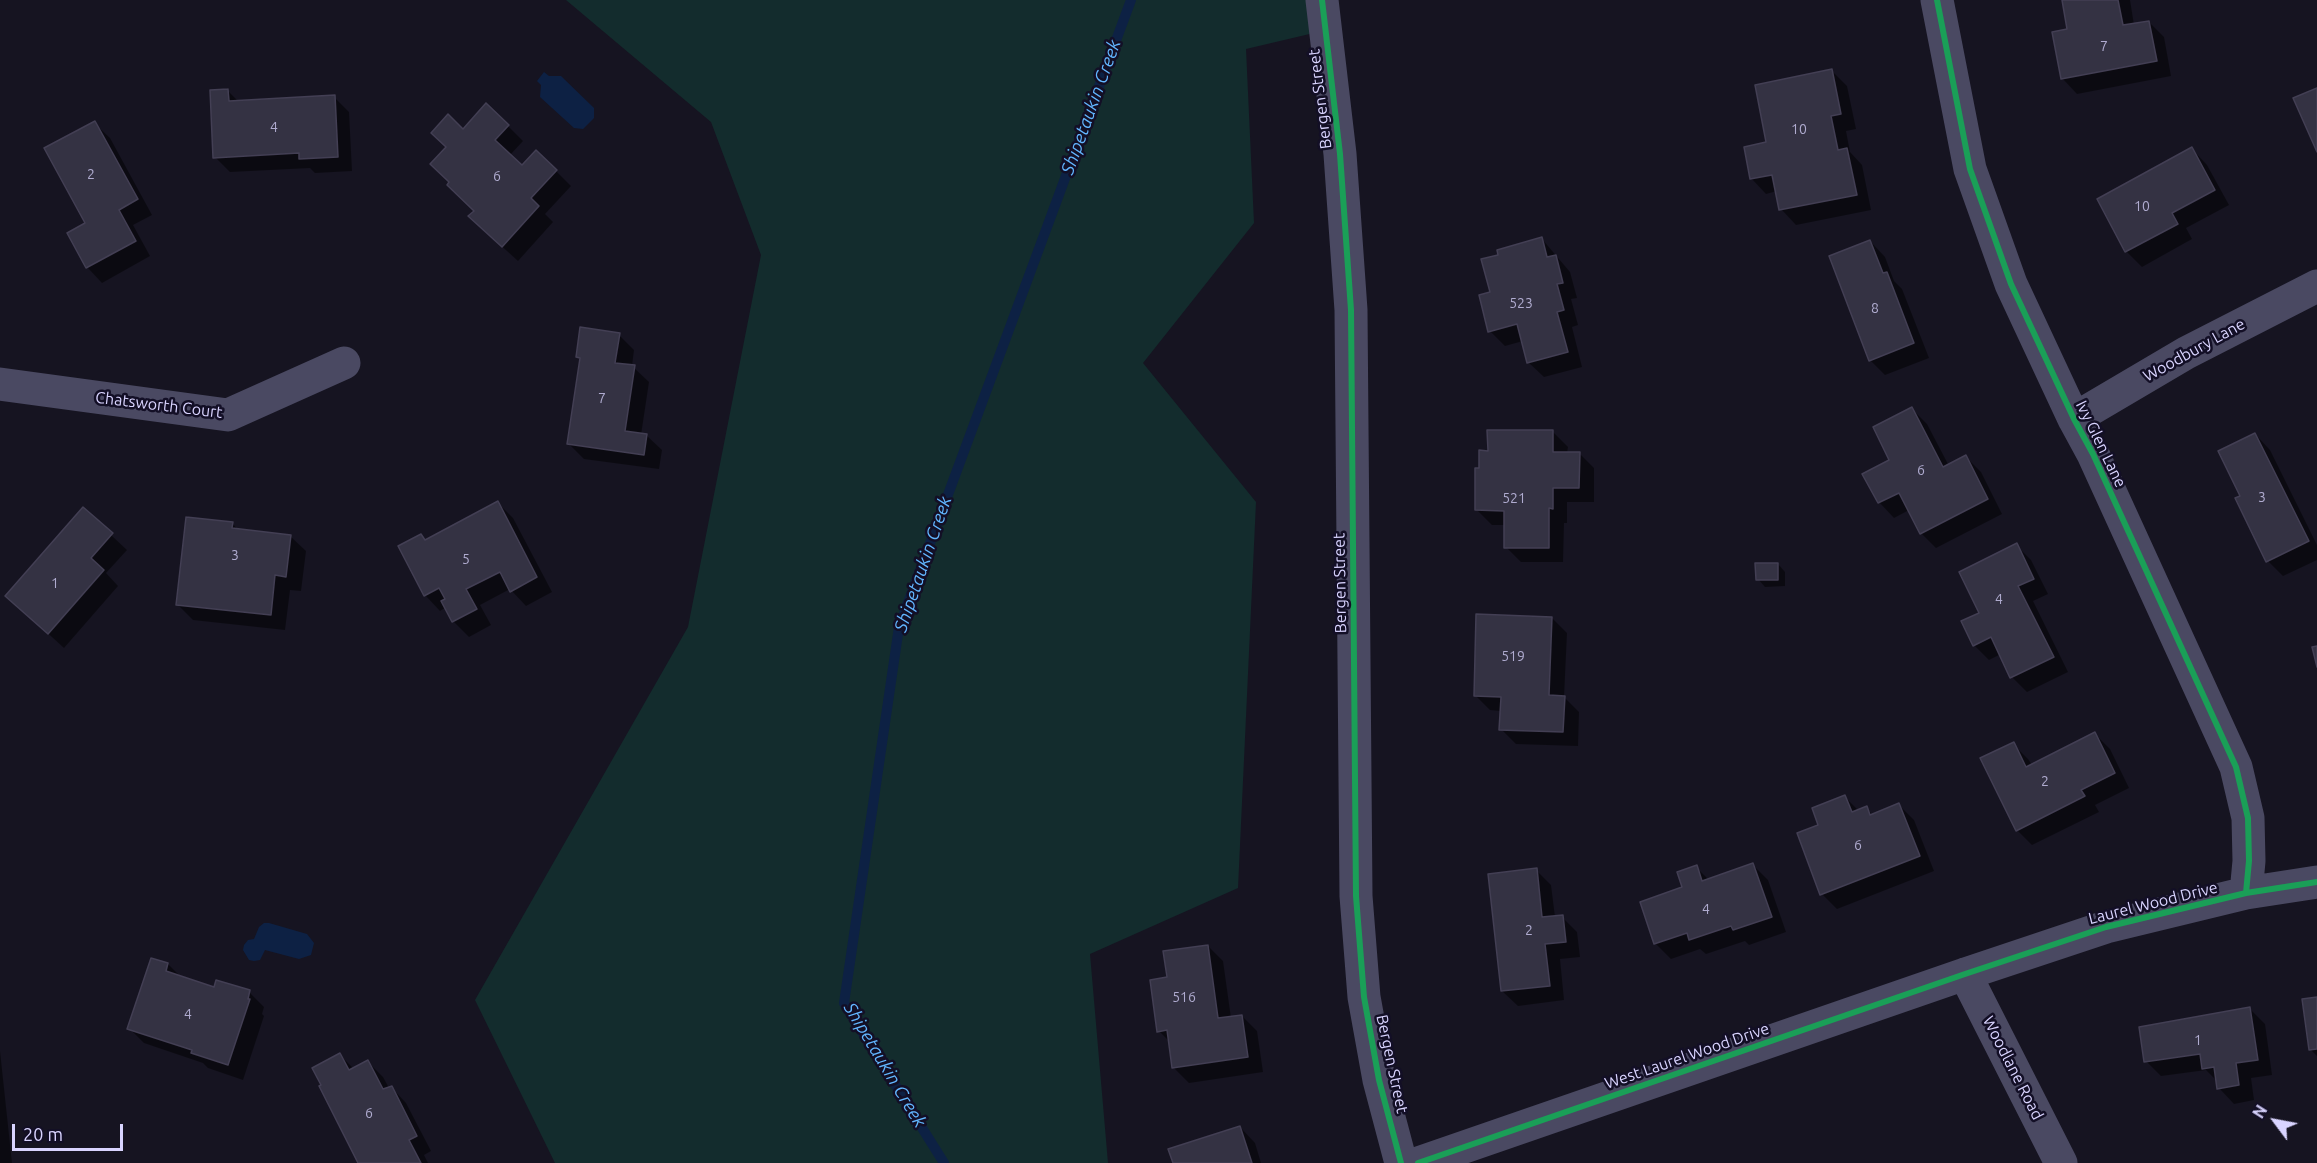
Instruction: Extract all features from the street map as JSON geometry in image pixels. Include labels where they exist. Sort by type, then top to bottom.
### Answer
[{"type":"street","name":"Bergen Street","points":[[1322,0],[1340,154],[1351,310],[1356,896],[1364,997],[1378,1080],[1401,1163]]},
{"type":"street","name":"Ivy Glen Lane","points":[[1937,0],[1970,169],[2011,285],[2074,419],[2093,454],[2236,767],[2248,818],[2249,861],[2246,893]]},
{"type":"street","name":"Woodbury Lane","points":[[2074,419],[2186,353],[2317,286]]},
{"type":"street","name":"Chatsworth Court","points":[[0,384],[228,415],[344,363]]},
{"type":"street","name":"Laurel Wood Drive","points":[[1965,974],[2106,927],[2246,893],[2317,882]]},
{"type":"street","name":"West Laurel Wood Drive","points":[[1418,1163],[1965,974]]},
{"type":"street","name":"Woodlane Road","points":[[1965,974],[2061,1163]]},
{"type":"green space","points":[[566,0],[1310,0],[1318,32],[1246,49],[1254,223],[1143,363],[1256,502],[1238,888],[1090,954],[1108,1163],[555,1163],[475,1000],[688,627],[761,255],[711,122]]},
{"type":"water","points":[[544,72],[549,76],[561,76],[594,108],[594,118],[583,129],[574,128],[540,97],[541,85],[537,81]]},
{"type":"water","points":[[264,923],[307,934],[314,943],[311,955],[299,959],[265,950],[260,960],[249,960],[243,950],[244,945],[248,940],[254,939],[259,927]]},
{"type":"building","points":[[2062,0],[2118,0],[2123,25],[2149,21],[2157,61],[2061,79],[2052,32],[2067,29]]},
{"type":"building","points":[[1832,69],[1841,114],[1831,116],[1838,150],[1847,148],[1857,195],[1779,210],[1772,175],[1750,179],[1744,147],[1766,142],[1755,85]]},
{"type":"building","points":[[2317,88],[2317,152],[2293,98]]},
{"type":"building","points":[[228,89],[229,101],[335,95],[338,157],[299,159],[299,153],[213,158],[210,90]]},
{"type":"building","points":[[486,103],[509,125],[495,140],[522,165],[536,150],[557,170],[531,198],[539,206],[502,247],[468,216],[474,211],[447,185],[449,182],[430,164],[446,147],[431,133],[448,114],[463,129]]},
{"type":"building","points":[[95,121],[138,199],[119,210],[136,241],[86,268],[67,233],[85,223],[44,148]]},
{"type":"building","points":[[2192,147],[2215,190],[2172,213],[2178,224],[2125,252],[2097,199]]},
{"type":"building","points":[[1542,237],[1547,257],[1556,255],[1563,283],[1557,284],[1564,310],[1557,312],[1568,352],[1527,363],[1517,324],[1488,332],[1479,295],[1490,292],[1481,259],[1498,255],[1497,250]]},
{"type":"building","points":[[1870,240],[1883,273],[1887,272],[1914,343],[1869,361],[1829,256]]},
{"type":"building","points":[[580,327],[620,333],[615,363],[635,365],[625,431],[647,434],[644,455],[567,444],[580,358],[576,357]]},
{"type":"building","points":[[1912,407],[1943,467],[1966,455],[1988,499],[1920,534],[1899,493],[1878,503],[1862,474],[1889,460],[1873,427]]},
{"type":"building","points":[[1487,430],[1553,430],[1553,452],[1580,452],[1579,488],[1553,488],[1553,509],[1549,508],[1549,548],[1504,548],[1504,511],[1475,510],[1475,468],[1479,468],[1479,450],[1488,451]]},
{"type":"building","points":[[2255,433],[2309,541],[2266,562],[2235,498],[2240,496],[2218,451]]},
{"type":"building","points":[[498,501],[537,577],[510,592],[500,572],[466,589],[477,609],[452,622],[441,601],[445,599],[439,588],[424,596],[398,546],[421,534],[425,540]]},
{"type":"building","points":[[83,507],[113,533],[91,558],[104,570],[48,634],[5,596]]},
{"type":"building","points":[[186,517],[233,522],[232,528],[291,535],[286,577],[275,575],[271,615],[176,605]]},
{"type":"building","points":[[2017,543],[2034,579],[2018,586],[2054,657],[2010,678],[1991,637],[1973,646],[1961,621],[1979,613],[1959,572]]},
{"type":"building","points":[[1755,563],[1778,563],[1778,580],[1756,580]]},
{"type":"building","points":[[1476,614],[1552,617],[1549,695],[1565,696],[1563,732],[1499,730],[1501,697],[1474,696]]},
{"type":"building","points":[[2317,646],[2317,667],[2312,647]]},
{"type":"building","points":[[2095,732],[2115,773],[2081,790],[2085,796],[2016,831],[1980,758],[2014,742],[2026,767]]},
{"type":"building","points":[[1845,795],[1852,812],[1867,806],[1870,815],[1899,803],[1920,856],[1820,895],[1797,833],[1818,825],[1812,808]]},
{"type":"building","points":[[1753,863],[1772,917],[1733,930],[1731,926],[1689,940],[1687,933],[1654,944],[1640,902],[1682,887],[1677,872],[1697,865],[1702,881]]},
{"type":"building","points":[[1537,868],[1542,917],[1563,915],[1566,942],[1545,944],[1550,986],[1501,991],[1488,874]]},
{"type":"building","points":[[1208,945],[1218,1018],[1242,1015],[1248,1057],[1172,1068],[1167,1030],[1157,1032],[1150,980],[1167,977],[1163,951]]},
{"type":"building","points":[[151,958],[168,963],[166,971],[214,987],[216,980],[250,990],[248,999],[250,999],[228,1065],[191,1053],[192,1050],[127,1029]]},
{"type":"building","points":[[2317,997],[2317,1049],[2309,1050],[2302,999]]},
{"type":"building","points":[[2250,1007],[2258,1060],[2236,1063],[2239,1085],[2217,1089],[2214,1067],[2202,1069],[2200,1054],[2144,1062],[2139,1027]]},
{"type":"building","points":[[340,1053],[349,1070],[368,1060],[383,1089],[392,1086],[417,1136],[409,1140],[421,1163],[358,1163],[312,1068]]},
{"type":"building","points":[[1240,1126],[1252,1163],[1173,1163],[1168,1149]]},
{"type":"waterway","name":"Shipetaukin Creek","points":[[944,1163],[844,1003],[899,627],[1131,0]]},
{"type":"cycle path","points":[[1322,0],[1340,154],[1351,310],[1356,896],[1364,997],[1379,1080],[1401,1163]]},
{"type":"cycle path","points":[[1937,0],[1970,169],[2011,284],[2074,419],[2093,454],[2236,767],[2248,818],[2249,861],[2246,893]]},
{"type":"cycle path","points":[[1418,1163],[2106,927],[2246,893],[2317,882]]}]
